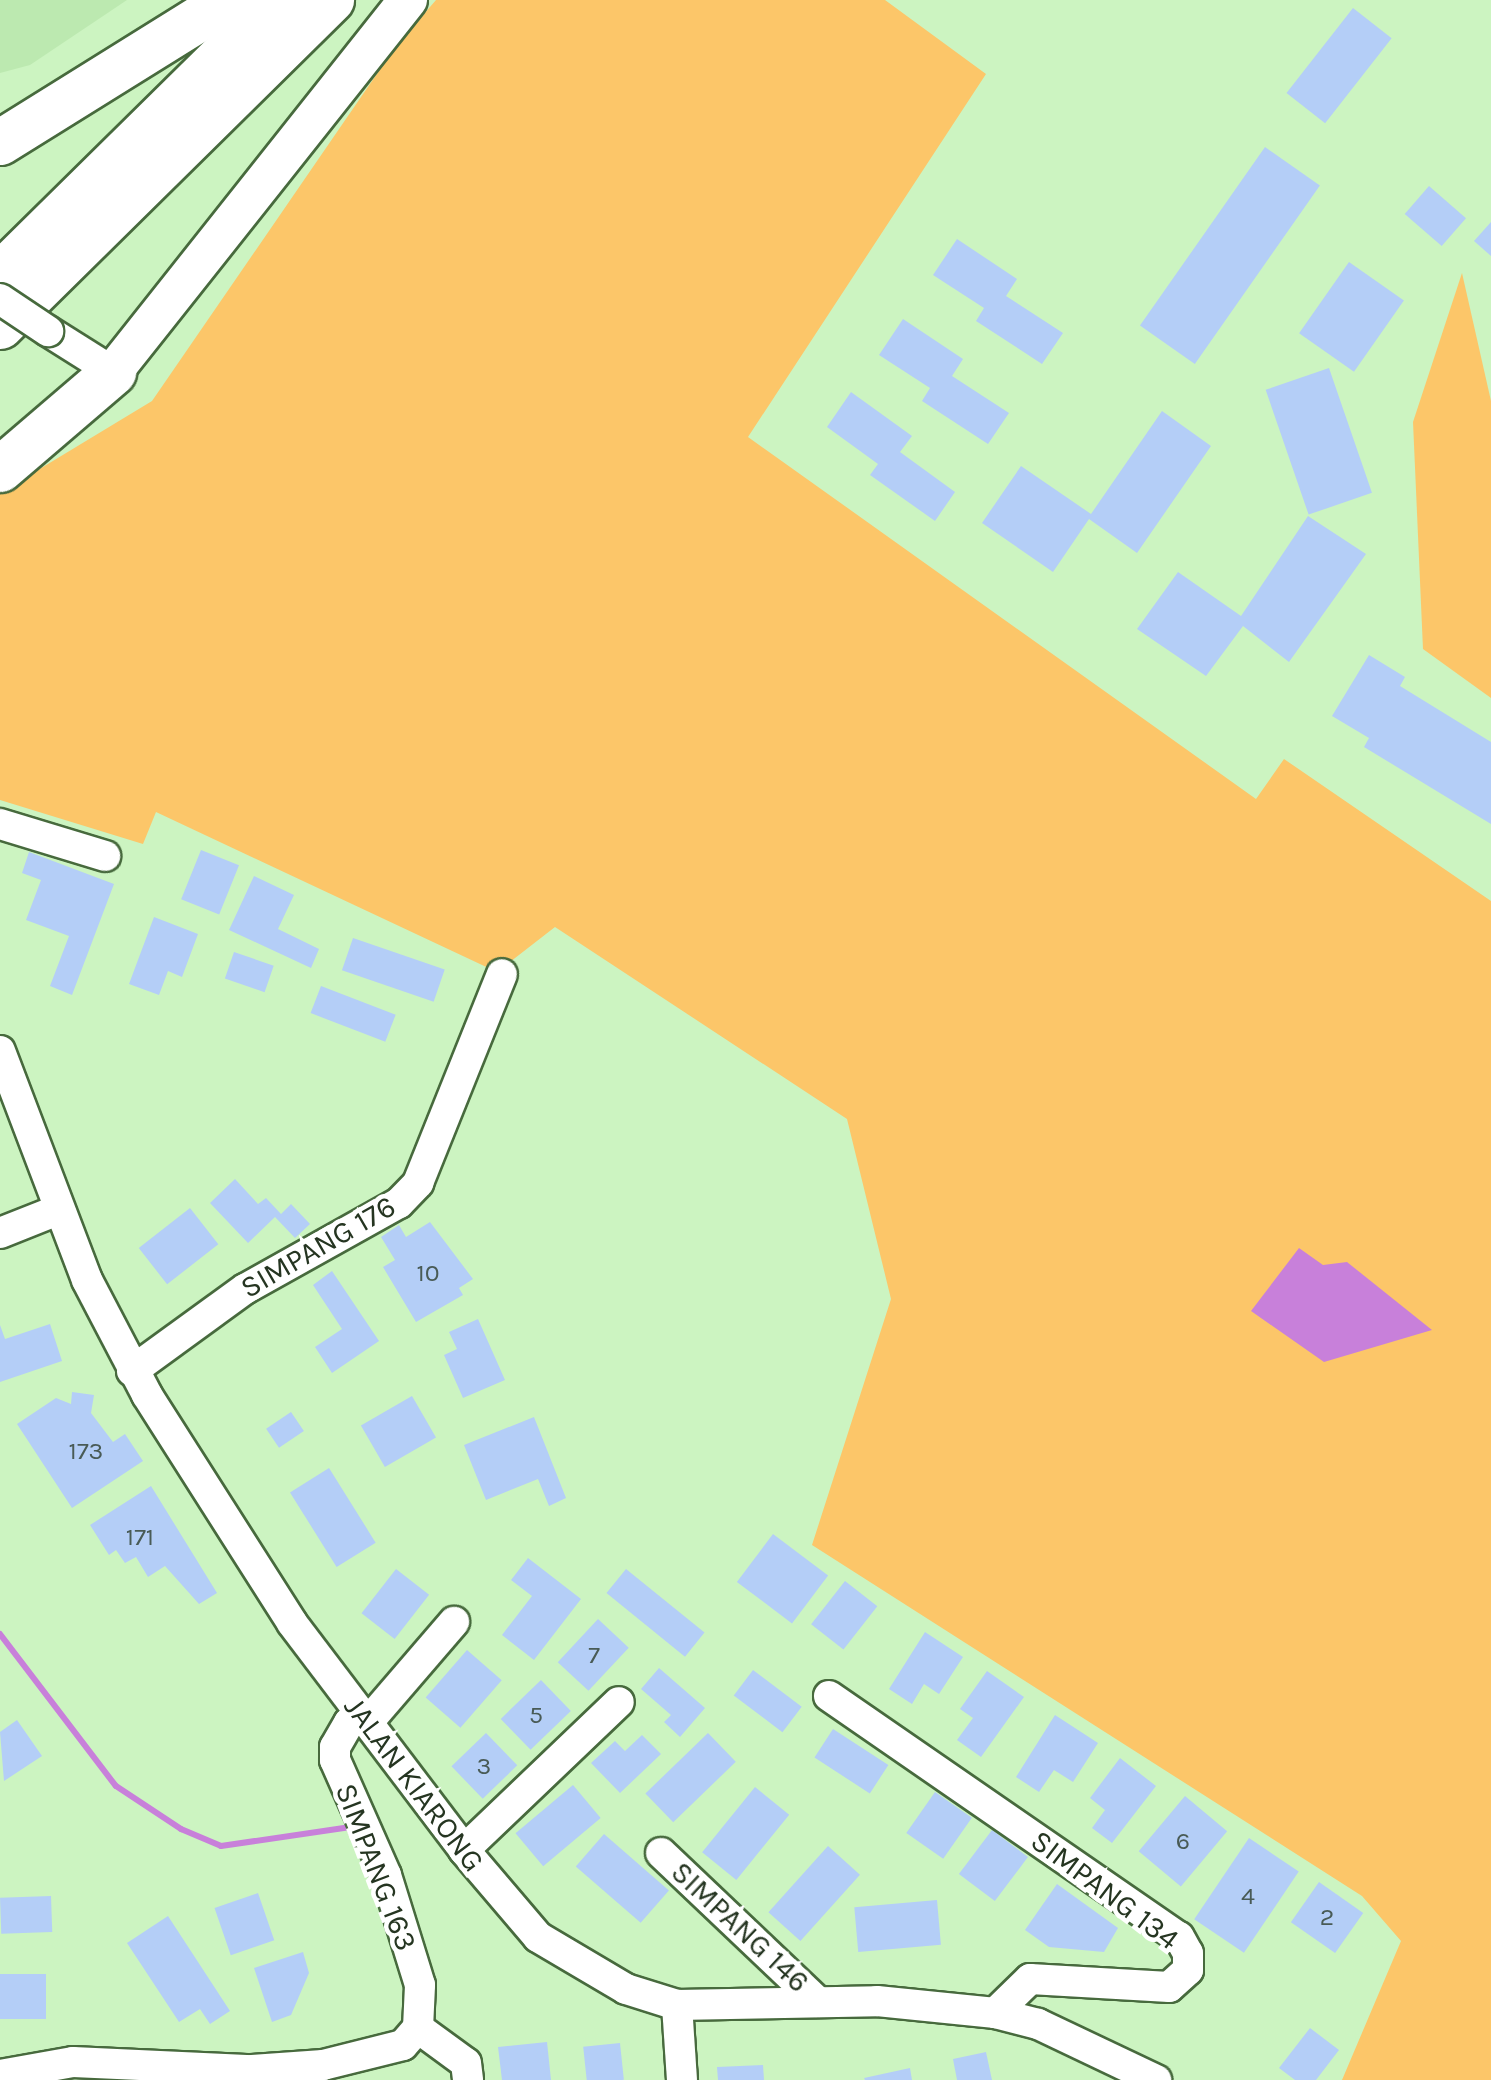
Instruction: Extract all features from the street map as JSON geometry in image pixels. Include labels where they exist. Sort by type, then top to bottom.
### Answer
[{"type":"highway","points":[[0,142],[228,0]]},
{"type":"highway","points":[[0,274],[278,0]]},
{"type":"highway","points":[[0,326],[332,0]]},
{"type":"highway","points":[[0,469],[113,372]]},
{"type":"main road","points":[[113,372],[408,0]]},
{"type":"street","points":[[0,299],[113,372]]},
{"type":"street","points":[[0,824],[105,856]]},
{"type":"street","name":"SIMPANG 176","points":[[132,1371],[245,1289],[399,1203],[418,1183],[502,974]]},
{"type":"street","name":"JALAN KIARONG","points":[[0,1051],[58,1210],[132,1371],[292,1622],[464,1850],[538,1937],[626,1989],[677,2005],[818,2002],[995,2013],[1038,2024],[1156,2080]]},
{"type":"street","points":[[0,1233],[58,1210]]},
{"type":"street","name":"SIMPANG 163","points":[[418,2028],[420,1985],[397,1912],[334,1760],[340,1735],[361,1718],[374,1715],[454,1622]]},
{"type":"street","name":"SIMPANG 134","points":[[829,1696],[1178,1937],[1188,1954],[1188,1970],[1169,1987],[1030,1979],[995,2013]]},
{"type":"street","points":[[464,1850],[619,1702]]},
{"type":"street","name":"SIMPANG 146","points":[[661,1853],[818,2002]]},
{"type":"street","points":[[677,2005],[682,2080]]},
{"type":"street","points":[[0,2075],[73,2062],[252,2070],[323,2064],[380,2055],[404,2045],[418,2028],[466,2064],[468,2080]]},
{"type":"shaded area","points":[[0,0],[127,0],[30,65],[0,73]]},
{"type":"shaded area","points":[[436,0],[885,0],[986,74],[748,437],[1256,799],[1284,759],[1491,901],[1491,2080],[1342,2080],[1401,1941],[1362,1896],[812,1545],[891,1299],[847,1119],[555,927],[497,972],[156,812],[143,844],[0,800],[0,493],[152,401],[394,49]]},
{"type":"shaded area","points":[[1462,273],[1491,401],[1491,698],[1423,649],[1413,422]]},
{"type":"shaded area","points":[[1299,1248],[1323,1265],[1347,1262],[1432,1330],[1324,1362],[1251,1311]]},
{"type":"building","points":[[1353,8],[1392,38],[1325,123],[1287,93]]},
{"type":"building","points":[[1265,147],[1320,185],[1195,364],[1140,326]]},
{"type":"building","points":[[1429,186],[1466,218],[1442,246],[1405,214]]},
{"type":"building","points":[[1491,222],[1491,256],[1474,241]]},
{"type":"building","points":[[957,239],[1017,279],[1006,296],[1063,333],[1042,364],[976,321],[984,308],[933,275]]},
{"type":"building","points":[[1349,262],[1404,300],[1354,372],[1299,333]]},
{"type":"building","points":[[903,319],[963,359],[952,376],[1009,413],[988,444],[922,401],[930,388],[879,355]]},
{"type":"building","points":[[1329,368],[1372,493],[1309,515],[1266,390]]},
{"type":"building","points":[[851,392],[912,436],[900,452],[955,492],[935,521],[870,475],[878,464],[827,427]]},
{"type":"building","points":[[1162,411],[1211,446],[1137,553],[1089,519],[1053,572],[982,523],[1021,466],[1091,514]]},
{"type":"building","points":[[1308,516],[1366,554],[1289,662],[1243,626],[1206,676],[1137,629],[1178,572],[1241,616]]},
{"type":"building","points":[[1369,655],[1405,677],[1400,686],[1491,742],[1491,824],[1364,747],[1369,738],[1332,716]]},
{"type":"building","points":[[201,850],[239,865],[219,914],[181,899]]},
{"type":"building","points":[[29,852],[114,884],[72,995],[50,986],[69,936],[26,920],[41,880],[22,873]]},
{"type":"building","points":[[254,876],[294,895],[278,929],[319,949],[311,968],[229,930]]},
{"type":"building","points":[[154,917],[198,934],[182,977],[168,971],[159,995],[129,984]]},
{"type":"building","points":[[353,938],[445,970],[434,1002],[342,970]]},
{"type":"building","points":[[234,952],[274,966],[265,992],[225,978]]},
{"type":"building","points":[[321,986],[396,1015],[385,1042],[311,1013]]},
{"type":"building","points":[[235,1179],[258,1204],[266,1198],[281,1214],[291,1204],[310,1224],[295,1238],[275,1217],[248,1243],[210,1203]]},
{"type":"building","points":[[190,1208],[218,1244],[167,1284],[139,1248]]},
{"type":"building","points":[[430,1222],[473,1279],[459,1288],[463,1295],[416,1322],[383,1267],[395,1260],[381,1237],[399,1225],[406,1237]]},
{"type":"building","points":[[332,1271],[379,1341],[332,1373],[315,1347],[342,1329],[313,1285]]},
{"type":"building","points":[[478,1319],[505,1380],[463,1398],[444,1355],[457,1349],[449,1332]]},
{"type":"building","points":[[50,1324],[62,1361],[0,1382],[0,1325],[5,1339]]},
{"type":"building","points":[[72,1392],[94,1395],[91,1413],[113,1442],[125,1434],[143,1461],[72,1508],[17,1424],[56,1398],[71,1404]]},
{"type":"building","points":[[412,1396],[436,1438],[385,1467],[361,1426]]},
{"type":"building","points":[[291,1412],[304,1431],[279,1448],[266,1429]]},
{"type":"building","points":[[534,1417],[566,1498],[549,1506],[538,1479],[486,1500],[464,1445]]},
{"type":"building","points":[[329,1468],[376,1543],[337,1567],[290,1492]]},
{"type":"building","points":[[151,1486],[217,1593],[199,1604],[165,1566],[148,1577],[136,1557],[125,1563],[116,1550],[109,1555],[90,1525]]},
{"type":"building","points":[[773,1534],[828,1576],[792,1623],[737,1582]]},
{"type":"building","points":[[528,1558],[581,1599],[534,1660],[502,1635],[532,1596],[511,1580]]},
{"type":"building","points":[[396,1569],[429,1595],[395,1639],[362,1613]]},
{"type":"building","points":[[626,1569],[704,1633],[685,1657],[606,1593]]},
{"type":"building","points":[[845,1581],[877,1606],[843,1650],[811,1624]]},
{"type":"building","points":[[598,1619],[629,1648],[588,1691],[558,1662]]},
{"type":"building","points":[[925,1632],[963,1657],[939,1694],[924,1684],[912,1704],[889,1689]]},
{"type":"building","points":[[467,1650],[502,1680],[460,1728],[426,1698]]},
{"type":"building","points":[[659,1668],[705,1708],[680,1737],[664,1722],[671,1715],[641,1689]]},
{"type":"building","points":[[753,1670],[802,1707],[782,1732],[734,1696]]},
{"type":"building","points":[[987,1671],[1024,1697],[981,1757],[957,1740],[973,1718],[960,1709]]},
{"type":"building","points":[[541,1680],[571,1711],[531,1750],[501,1719]]},
{"type":"building","points":[[1055,1715],[1098,1743],[1073,1782],[1054,1770],[1039,1792],[1016,1777]]},
{"type":"building","points":[[17,1720],[42,1756],[4,1781],[0,1732]]},
{"type":"building","points":[[833,1729],[888,1765],[870,1793],[814,1758]]},
{"type":"building","points":[[486,1733],[517,1765],[483,1799],[451,1766]]},
{"type":"building","points":[[708,1733],[736,1762],[673,1822],[645,1793]]},
{"type":"building","points":[[642,1735],[661,1754],[620,1793],[591,1763],[615,1741],[625,1751]]},
{"type":"building","points":[[1120,1758],[1156,1786],[1112,1843],[1092,1828],[1105,1810],[1090,1798]]},
{"type":"building","points":[[573,1785],[601,1818],[543,1866],[516,1833]]},
{"type":"building","points":[[755,1787],[789,1815],[736,1880],[702,1852]]},
{"type":"building","points":[[935,1792],[972,1818],[943,1859],[906,1833]]},
{"type":"building","points":[[1185,1796],[1227,1831],[1181,1887],[1139,1851]]},
{"type":"building","points":[[992,1830],[1028,1857],[995,1901],[959,1874]]},
{"type":"building","points":[[604,1834],[669,1890],[641,1923],[576,1866]]},
{"type":"building","points":[[1249,1838],[1299,1872],[1244,1953],[1194,1919]]},
{"type":"building","points":[[828,1846],[860,1875],[800,1941],[768,1912]]},
{"type":"building","points":[[1319,1882],[1363,1913],[1335,1953],[1291,1922]]},
{"type":"building","points":[[1057,1884],[1118,1928],[1104,1952],[1049,1947],[1025,1930]]},
{"type":"building","points":[[258,1893],[274,1940],[231,1955],[215,1908]]},
{"type":"building","points":[[51,1896],[52,1932],[1,1934],[0,1898]]},
{"type":"building","points":[[937,1900],[941,1945],[858,1952],[854,1907]]},
{"type":"building","points":[[168,1916],[230,2011],[210,2024],[200,2009],[179,2022],[127,1943]]},
{"type":"building","points":[[303,1952],[309,1973],[291,2015],[272,2022],[254,1968]]},
{"type":"building","points":[[0,1974],[46,1974],[46,2019],[0,2019]]},
{"type":"building","points":[[1310,2028],[1339,2050],[1316,2080],[1295,2080],[1279,2068]]},
{"type":"building","points":[[547,2042],[551,2080],[502,2080],[498,2047]]},
{"type":"building","points":[[620,2043],[624,2080],[587,2080],[583,2047]]},
{"type":"building","points":[[986,2052],[992,2080],[957,2080],[953,2059]]},
{"type":"building","points":[[763,2065],[764,2080],[718,2080],[717,2067]]},
{"type":"building","points":[[910,2068],[912,2080],[864,2078]]},
{"type":"waterway","points":[[0,1634],[116,1786],[181,1829],[221,1846],[351,1827]]}]
